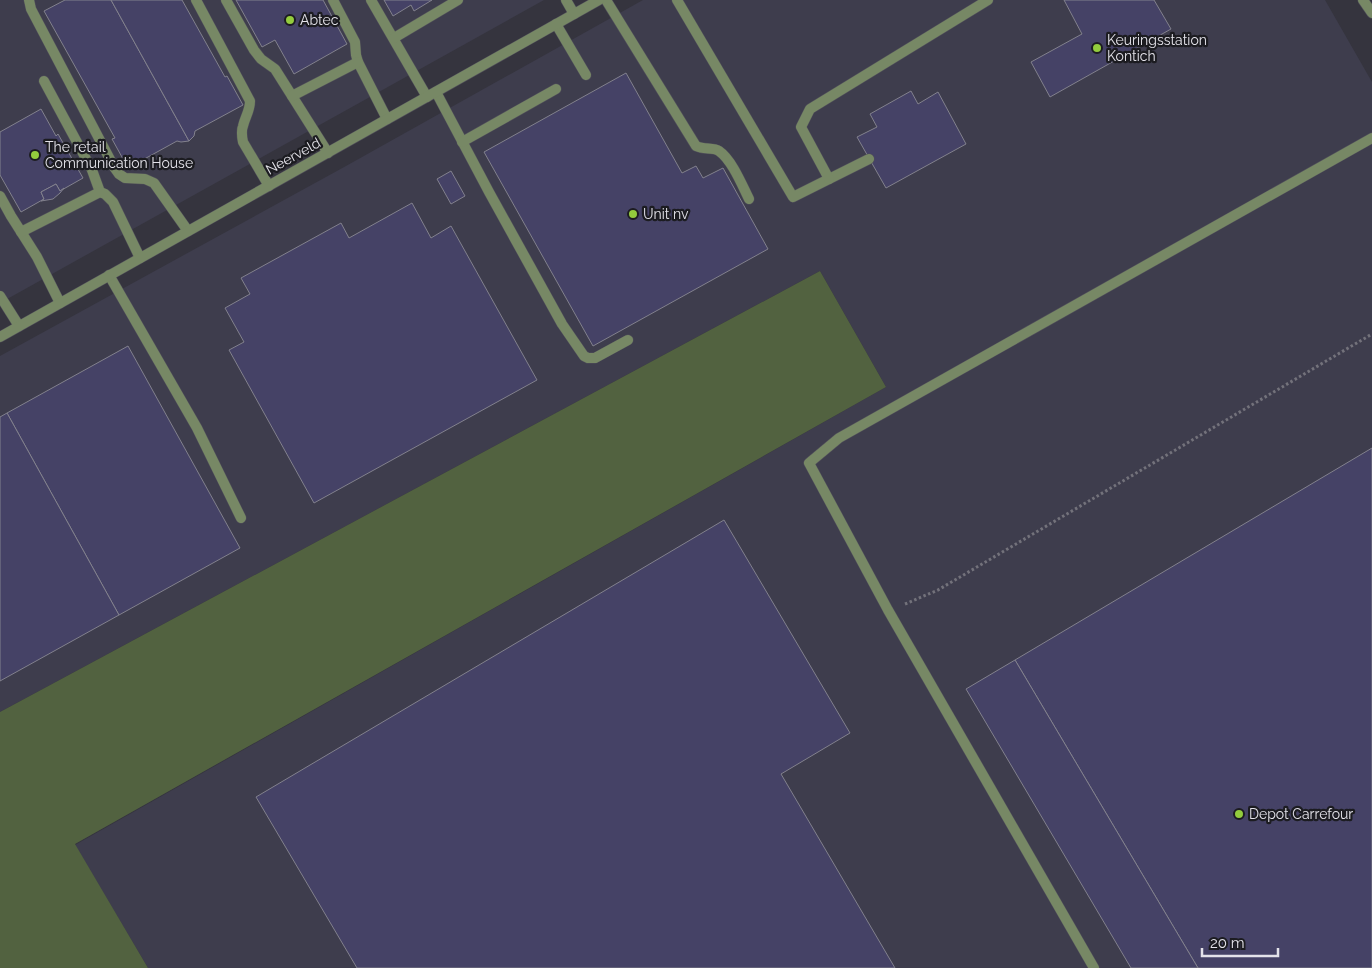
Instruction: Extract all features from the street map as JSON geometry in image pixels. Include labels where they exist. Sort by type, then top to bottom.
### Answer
[{"type":"street","points":[[29,0],[31,8],[114,167],[125,178],[145,179],[154,183],[188,231]]},
{"type":"street","points":[[196,0],[250,101],[250,107],[242,126],[243,142],[269,186]]},
{"type":"street","points":[[226,0],[254,50],[275,70],[328,152]]},
{"type":"street","points":[[333,0],[355,42],[358,62],[387,119]]},
{"type":"street","points":[[372,0],[394,38],[462,142],[562,324],[584,356],[595,358],[628,340]]},
{"type":"street","points":[[394,38],[458,0]]},
{"type":"street","points":[[566,0],[574,14]]},
{"type":"street","name":"Neerveld","points":[[0,337],[599,0]]},
{"type":"street","points":[[606,0],[696,146],[702,149],[718,150],[727,159],[749,199]]},
{"type":"street","points":[[677,0],[793,197],[869,159]]},
{"type":"street","points":[[829,179],[801,127],[810,109],[988,0]]},
{"type":"street","points":[[1363,0],[1372,13]]},
{"type":"street","points":[[556,24],[586,75]]},
{"type":"street","points":[[292,96],[358,62]]},
{"type":"street","points":[[44,81],[92,170],[100,192]]},
{"type":"street","points":[[462,142],[556,89]]},
{"type":"street","points":[[1094,968],[888,610],[809,463],[839,438],[1372,138]]},
{"type":"street","points":[[21,232],[100,192],[113,202],[140,258]]},
{"type":"street","points":[[0,196],[37,257],[60,303]]},
{"type":"street","points":[[109,275],[198,428],[240,518]]},
{"type":"street","points":[[0,296],[19,326]]},
{"type":"path","points":[[888,610],[938,590],[1372,334]]},
{"type":"shaded area","points":[[0,0],[544,0],[0,303]]},
{"type":"shaded area","points":[[643,0],[1325,0],[1372,82],[1372,968],[148,968],[75,845],[886,387],[820,271],[0,712],[0,356]]},
{"type":"green space","points":[[820,271],[886,387],[75,844],[148,968],[0,968],[0,712]]},
{"type":"building","points":[[65,0],[111,0],[189,141],[177,141],[128,168],[112,139],[115,138],[44,11]]},
{"type":"building","points":[[111,0],[182,0],[243,105],[195,131],[194,136],[189,141]]},
{"type":"building","name":"Abtec","points":[[236,0],[323,0],[347,44],[294,74],[275,40],[262,47]]},
{"type":"building","points":[[384,0],[432,0],[414,11],[411,5],[393,16]]},
{"type":"building","name":"Keuringsstation Kontich","points":[[1064,0],[1154,0],[1171,29],[1050,97],[1031,62],[1082,34]]},
{"type":"building","name":"Unit nv","points":[[626,73],[682,173],[696,166],[703,178],[723,168],[768,249],[593,346],[484,152]]},
{"type":"building","points":[[911,91],[918,104],[938,92],[966,144],[886,188],[857,137],[877,127],[870,114]]},
{"type":"building","name":"The retail Communication House","points":[[41,109],[56,136],[58,134],[83,178],[60,191],[56,184],[41,192],[44,199],[21,212],[0,175],[0,132]]},
{"type":"building","points":[[451,171],[465,196],[451,204],[437,179]]},
{"type":"building","points":[[56,184],[60,191],[64,188],[60,193],[53,199],[41,201],[44,199],[41,192]]},
{"type":"building","points":[[412,203],[431,238],[451,226],[537,380],[314,503],[229,350],[244,342],[225,308],[250,294],[241,278],[341,223],[349,238]]},
{"type":"building","points":[[128,346],[240,548],[119,615],[7,413]]},
{"type":"building","points":[[7,413],[119,615],[0,681],[0,417]]},
{"type":"building","name":"Depot Carrefour","points":[[1372,448],[1372,968],[1198,968],[1015,660]]},
{"type":"building","points":[[724,520],[850,733],[781,774],[895,968],[357,968],[256,797]]},
{"type":"building","points":[[1015,660],[1198,968],[1131,968],[966,689]]},
{"type":"place","name":"Abtec","points":[[290,20]]},
{"type":"place","name":"Keuringsstation Kontich","points":[[1097,48]]},
{"type":"place","name":"The retail Communication House","points":[[35,155]]},
{"type":"place","name":"Unit nv","points":[[633,214]]},
{"type":"place","name":"Depot Carrefour","points":[[1239,814]]}]
